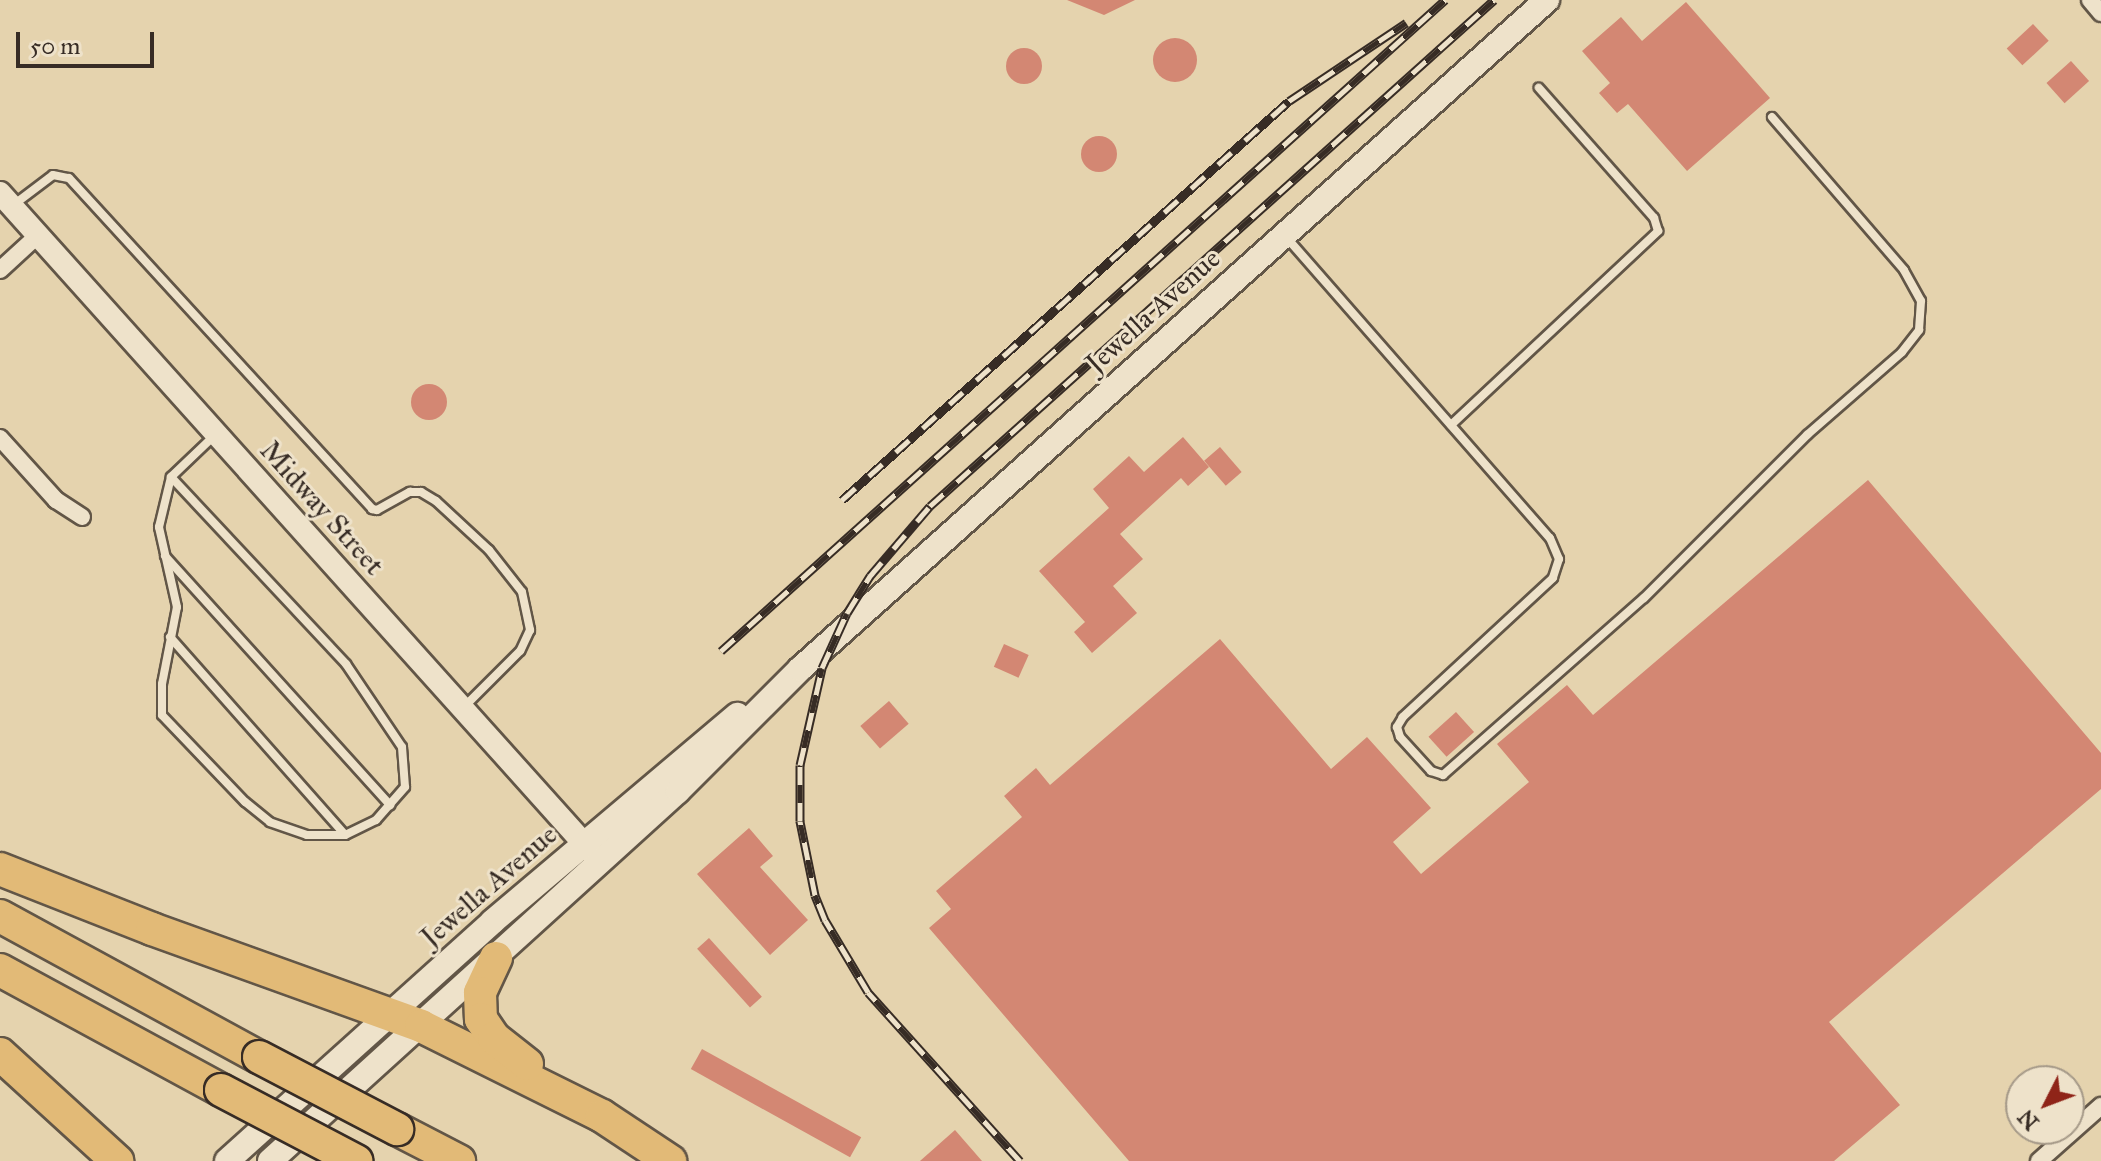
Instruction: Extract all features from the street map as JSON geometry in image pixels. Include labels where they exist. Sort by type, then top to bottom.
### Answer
[{"type":"highway","points":[[0,869],[152,929],[421,1026],[602,1116]]},
{"type":"highway","points":[[0,916],[259,1057],[459,1161]]},
{"type":"highway","points":[[496,958],[480,993],[484,1027],[522,1060],[670,1161]]},
{"type":"highway","points":[[0,970],[356,1161]]},
{"type":"highway","points":[[0,1054],[117,1161]]},
{"type":"main road","name":"Jewella Avenue","points":[[270,1161],[688,781],[800,669],[1547,0]]},
{"type":"main road","name":"Jewella Avenue","points":[[227,1161],[583,843],[687,754],[800,669]]},
{"type":"street","points":[[2090,0],[2101,13]]},
{"type":"street","name":"Midway Street","points":[[6,200],[600,862]]},
{"type":"street","points":[[0,270],[38,235]]},
{"type":"street","points":[[0,438],[56,500],[82,517]]},
{"type":"street","points":[[2039,1161],[2101,1106]]},
{"type":"lane","points":[[1451,425],[1658,231],[1654,218],[1539,88]]},
{"type":"lane","points":[[1284,235],[1550,538],[1559,559],[1553,578],[1537,595],[1403,717],[1397,727],[1400,737],[1431,771],[1443,775],[1644,598],[1807,435],[1902,352],[1919,330],[1921,301],[1904,270],[1772,117]]},
{"type":"lane","points":[[6,200],[53,175],[69,178],[372,509],[377,510],[410,492],[421,492],[436,501],[489,550],[522,592],[530,620],[528,638],[462,710]]},
{"type":"lane","points":[[171,477],[346,664],[402,747],[405,787],[376,820],[345,835],[307,835],[270,822],[245,802],[162,715],[162,684],[177,607],[159,527],[171,477],[216,435]]},
{"type":"lane","points":[[163,553],[390,805]]},
{"type":"lane","points":[[170,637],[345,835]]},
{"type":"building","points":[[1067,0],[1135,0],[1104,15]]},
{"type":"building","points":[[1686,2],[1770,98],[1687,171],[1628,104],[1617,113],[1599,93],[1610,83],[1582,51],[1621,17],[1642,41]]},
{"type":"building","points":[[2033,24],[2049,41],[2022,65],[2007,49]]},
{"type":"building","points":[[1175,38],[1191,44],[1197,60],[1191,76],[1175,82],[1159,76],[1153,60],[1159,44]]},
{"type":"building","points":[[1024,48],[1037,53],[1042,66],[1037,79],[1024,84],[1011,79],[1006,66],[1011,53]]},
{"type":"building","points":[[2071,61],[2089,81],[2065,103],[2046,83]]},
{"type":"building","points":[[1099,136],[1112,141],[1117,154],[1112,167],[1099,172],[1086,167],[1081,154],[1086,141]]},
{"type":"building","points":[[429,384],[442,389],[447,402],[442,415],[429,420],[416,415],[411,402],[416,389]]},
{"type":"building","points":[[1183,437],[1209,467],[1188,486],[1181,478],[1120,534],[1143,559],[1113,586],[1137,613],[1092,653],[1074,632],[1085,622],[1039,571],[1109,508],[1093,489],[1129,456],[1144,472]]},
{"type":"building","points":[[1220,447],[1242,472],[1226,486],[1204,461]]},
{"type":"building","points":[[1868,480],[2101,753],[2101,789],[1829,1022],[1900,1105],[1834,1161],[1129,1161],[929,928],[951,909],[936,891],[1022,817],[1004,796],[1036,768],[1050,785],[1220,639],[1331,769],[1367,737],[1431,808],[1393,842],[1421,874],[1529,782],[1497,744],[1567,685],[1593,715]]},
{"type":"building","points":[[1004,644],[1029,655],[1018,678],[994,667]]},
{"type":"building","points":[[889,701],[909,724],[880,749],[860,726]]},
{"type":"building","points":[[1456,712],[1474,732],[1447,757],[1429,737]]},
{"type":"building","points":[[749,828],[773,856],[760,867],[808,920],[770,955],[697,874]]},
{"type":"building","points":[[709,938],[762,997],[750,1007],[697,949]]},
{"type":"building","points":[[702,1049],[861,1137],[850,1157],[691,1069]]},
{"type":"building","points":[[955,1130],[982,1161],[920,1161]]},
{"type":"railway","points":[[721,651],[1445,0]]},
{"type":"railway","points":[[1020,1161],[868,992],[825,920],[815,895],[800,821],[800,765],[822,668],[847,613],[870,576],[930,506],[1494,0]]},
{"type":"railway","points":[[842,500],[1289,101],[1406,23]]}]
